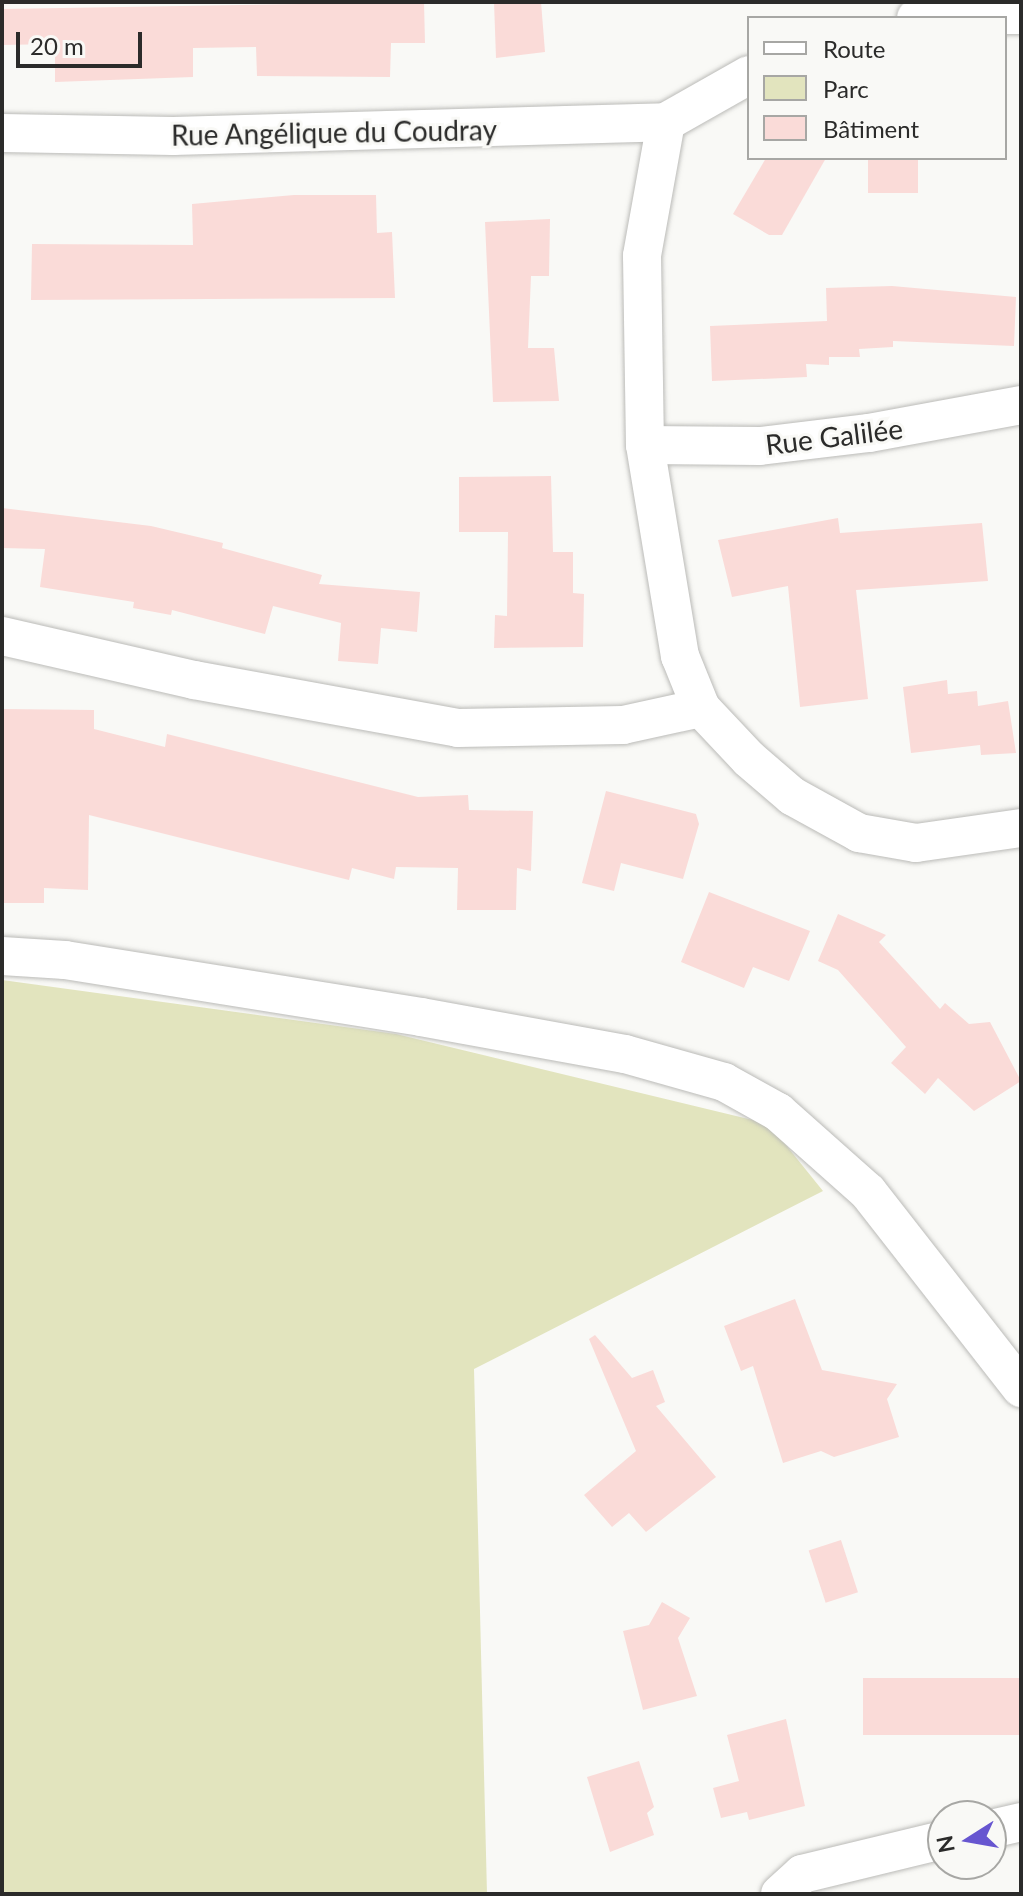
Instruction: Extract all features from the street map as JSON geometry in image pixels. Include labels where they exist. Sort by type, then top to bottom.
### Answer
[{"type":"street","points":[[986,16],[1021,15]]},
{"type":"street","points":[[747,76],[666,122],[642,256],[645,445],[680,656],[701,708],[792,796],[859,833],[916,843],[1021,828]]},
{"type":"street","name":"Rue Angélique du Coudray","points":[[2,133],[173,136],[666,122]]},
{"type":"street","name":"Rue Galilée","points":[[645,445],[760,446],[884,431],[1021,405]]},
{"type":"street","points":[[2,636],[194,680],[458,728],[623,725],[701,708]]},
{"type":"street","points":[[2,956],[65,960],[625,1054],[724,1082],[778,1112],[868,1192],[1021,1388]]},
{"type":"street","points":[[780,1894],[802,1874],[927,1844]]},
{"type":"green space","points":[[2,980],[396,1034],[769,1124],[823,1191],[474,1369],[487,1894],[2,1894]]},
{"type":"building","points":[[424,2],[425,43],[391,43],[390,77],[257,76],[256,47],[193,48],[193,77],[55,82],[55,44],[2,45],[2,9]]},
{"type":"building","points":[[494,2],[541,2],[545,52],[496,58]]},
{"type":"building","points":[[765,160],[825,160],[782,235],[769,235],[733,214]]},
{"type":"building","points":[[868,160],[918,160],[918,193],[868,193]]},
{"type":"building","points":[[294,195],[376,195],[377,233],[392,232],[395,298],[31,300],[32,244],[193,245],[192,204]]},
{"type":"building","points":[[550,219],[549,276],[531,276],[528,348],[554,348],[559,401],[493,402],[485,222]]},
{"type":"building","points":[[892,286],[1016,297],[1014,346],[893,341],[893,347],[859,349],[860,357],[829,357],[829,365],[806,364],[807,377],[712,381],[710,326],[827,321],[826,288]]},
{"type":"building","points":[[551,476],[553,552],[573,552],[573,593],[584,594],[583,647],[494,648],[495,615],[507,616],[508,532],[459,532],[459,477]]},
{"type":"building","points":[[2,508],[151,526],[223,543],[222,548],[322,575],[319,584],[420,592],[417,632],[381,628],[378,664],[338,661],[341,623],[273,606],[265,634],[172,610],[171,615],[133,608],[134,602],[40,587],[45,549],[2,548]]},
{"type":"building","points":[[838,518],[840,533],[982,523],[988,581],[856,590],[868,699],[800,707],[788,586],[732,597],[718,540]]},
{"type":"building","points":[[947,680],[948,694],[977,691],[978,706],[1008,701],[1016,753],[981,755],[980,745],[911,753],[903,687]]},
{"type":"building","points":[[2,709],[94,710],[94,729],[165,747],[167,734],[418,797],[468,795],[469,810],[533,811],[531,871],[517,868],[516,910],[457,910],[458,868],[396,867],[394,879],[352,868],[349,880],[89,815],[88,890],[44,888],[44,903],[2,903]]},
{"type":"building","points":[[606,791],[696,814],[699,824],[683,879],[621,863],[614,891],[582,883]]},
{"type":"building","points":[[709,892],[810,931],[789,981],[753,967],[744,988],[681,962]]},
{"type":"building","points":[[838,914],[886,935],[879,942],[940,1009],[945,1003],[969,1024],[990,1022],[1021,1081],[974,1111],[938,1078],[925,1094],[891,1063],[906,1047],[838,970],[818,961]]},
{"type":"building","points":[[795,1299],[822,1370],[897,1384],[887,1399],[899,1437],[834,1457],[821,1451],[783,1463],[753,1366],[741,1371],[724,1326]]},
{"type":"building","points":[[595,1335],[632,1378],[653,1370],[665,1402],[656,1406],[716,1477],[646,1532],[629,1513],[612,1527],[584,1495],[636,1451],[589,1339]]},
{"type":"building","points":[[841,1540],[858,1592],[826,1603],[809,1551]]},
{"type":"building","points":[[662,1602],[690,1618],[678,1638],[697,1696],[643,1710],[623,1631],[649,1625]]},
{"type":"building","points":[[863,1678],[1021,1678],[1021,1735],[863,1735]]},
{"type":"building","points":[[786,1719],[805,1806],[749,1820],[747,1812],[721,1818],[713,1788],[739,1781],[727,1735]]},
{"type":"building","points":[[639,1761],[654,1807],[647,1813],[654,1835],[610,1852],[587,1777]]}]
